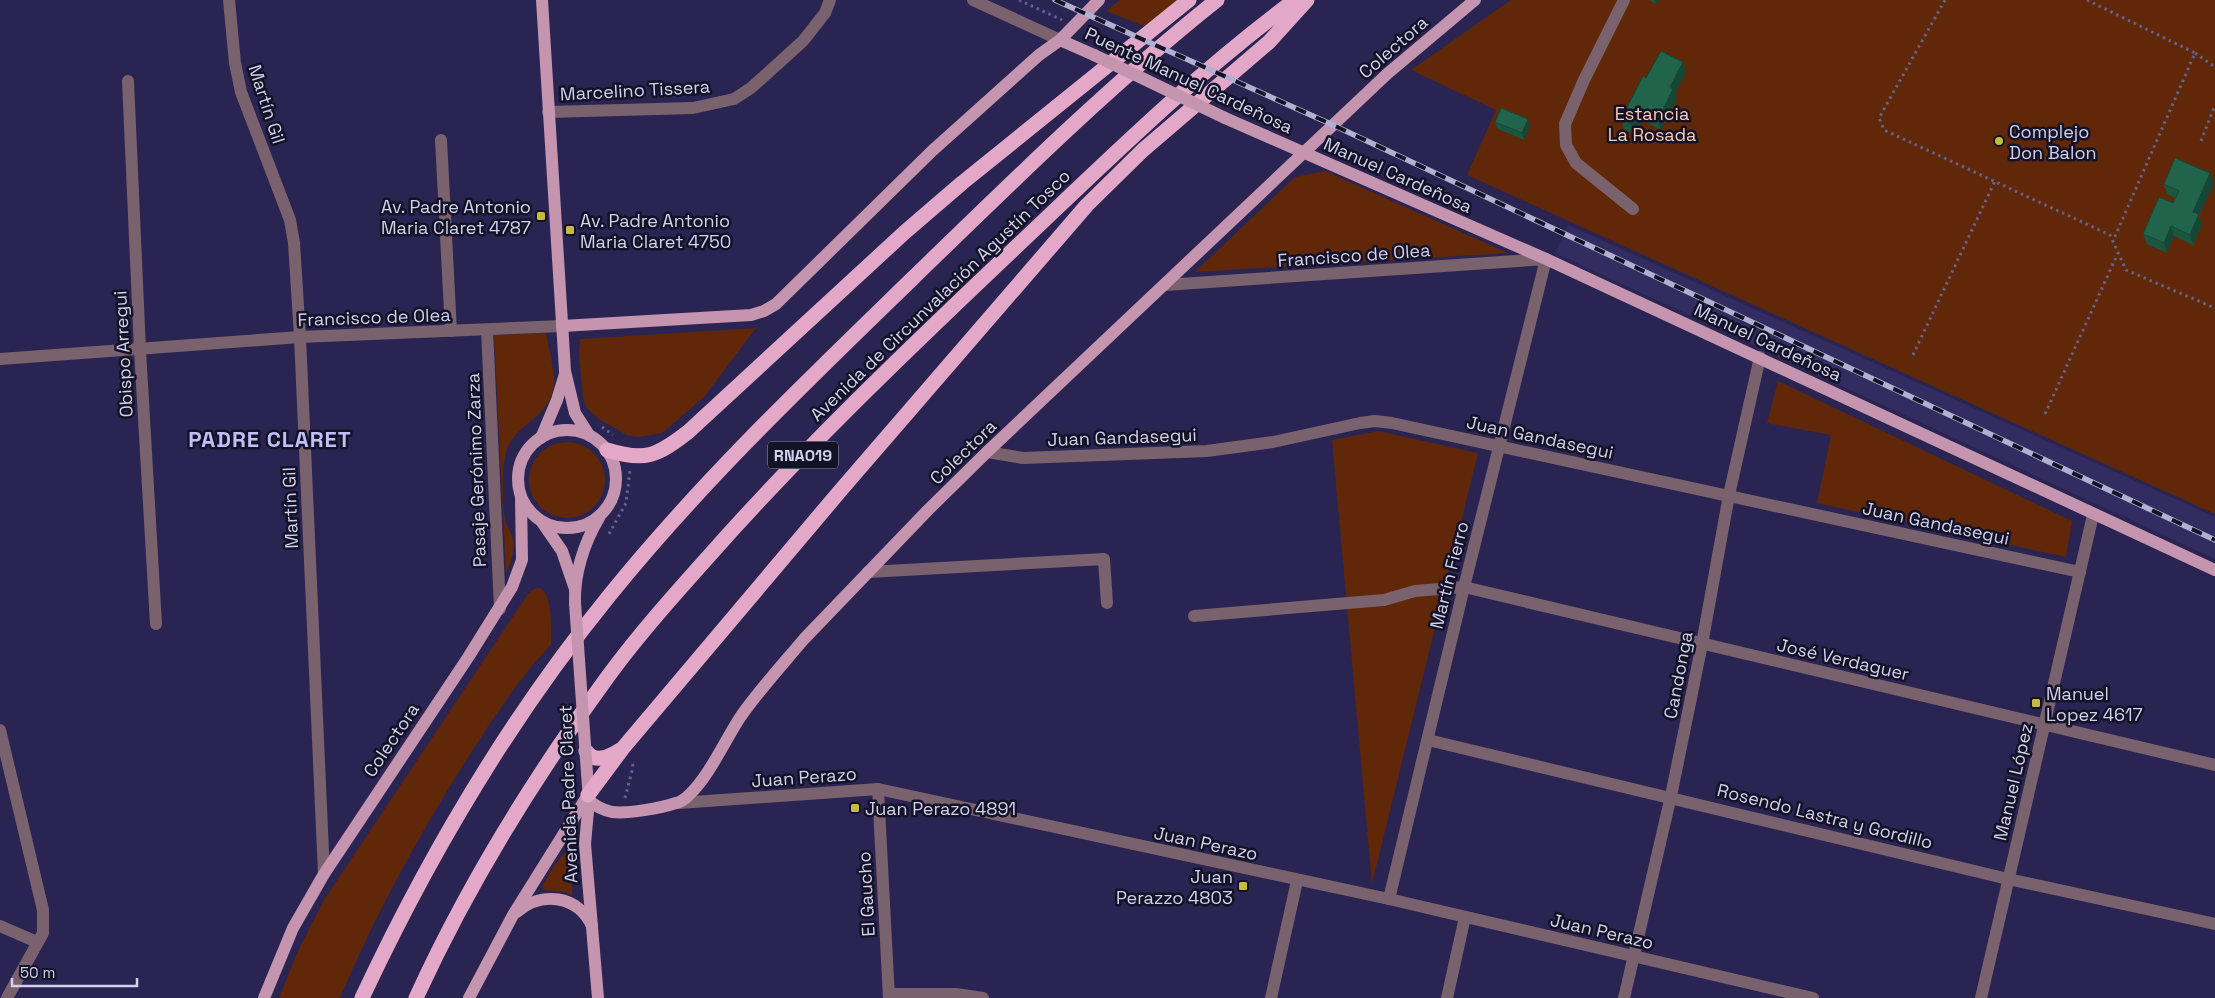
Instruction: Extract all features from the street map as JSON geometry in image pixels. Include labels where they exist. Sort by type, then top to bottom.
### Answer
[{"type":"highway","points":[[607,450],[630,456],[646,456],[663,450],[688,432],[919,220],[1189,0]]},
{"type":"highway","name":"Avenida de Circunvalación Agustín Tosco","points":[[362,998],[404,910],[478,781],[567,651],[608,597],[648,550],[727,463],[788,400],[972,221],[1110,90],[1217,0]]},
{"type":"highway","name":"Avenida de Circunvalación Agustín Tosco","points":[[416,998],[480,873],[516,813],[606,680],[667,603],[763,496],[910,348],[1184,88],[1295,0]]},
{"type":"highway","points":[[588,798],[623,748],[840,491],[1087,205],[1143,150],[1269,42],[1307,0]]},
{"type":"highway","points":[[586,751],[592,758],[600,758],[610,756],[623,748]]},
{"type":"main road","points":[[542,0],[565,371],[575,413],[589,435],[607,450],[615,466],[616,485],[613,497],[600,516],[592,522],[573,528],[553,526],[542,521],[527,507],[521,497],[518,486],[521,463],[526,453],[541,438],[560,430],[570,430],[589,435]]},
{"type":"main road","points":[[1060,40],[1099,0]]},
{"type":"main road","name":"Colectora","points":[[678,803],[696,786],[746,709],[804,639],[987,452],[1357,102],[1422,43],[1475,0]]},
{"type":"main road","name":"Puente Manuel Cardeñosa","points":[[1060,40],[1302,153]]},
{"type":"main road","name":"Francisco de Olea","points":[[562,326],[751,315],[764,312],[776,304],[932,152],[1039,55],[1060,40]]},
{"type":"main road","name":"Manuel Cardeñosa","points":[[1302,153],[1546,259],[2093,515],[2215,570]]},
{"type":"main road","points":[[541,438],[557,400],[565,371]]},
{"type":"main road","name":"Colectora","points":[[264,998],[293,928],[324,874],[500,609],[521,567],[523,541],[521,497]]},
{"type":"main road","name":"Avenida Padre Claret","points":[[598,998],[586,844],[587,772],[575,588],[588,538],[600,516]]},
{"type":"main road","name":"Avenida Padre Claret","points":[[542,521],[562,551],[575,588]]},
{"type":"main road","points":[[469,998],[513,916],[588,798]]},
{"type":"main road","name":"Juan Perazo","points":[[588,798],[596,807],[614,812],[626,812],[678,803]]},
{"type":"main road","points":[[513,916],[527,904],[556,898],[580,909],[594,929]]},
{"type":"street","name":"Martín Gil","points":[[229,0],[235,63],[242,92],[290,220],[294,243],[300,337],[324,874]]},
{"type":"street","name":"Marcelino Tissera","points":[[548,112],[693,108],[734,99],[751,88],[803,41],[825,13],[830,0]]},
{"type":"street","points":[[973,0],[1060,40]]},
{"type":"street","points":[[1624,0],[1584,80],[1565,124],[1566,146],[1576,163],[1633,209]]},
{"type":"street","name":"Obispo Arregui","points":[[128,81],[140,350],[156,624]]},
{"type":"street","points":[[441,140],[451,331]]},
{"type":"street","name":"Francisco de Olea","points":[[1165,285],[1546,259]]},
{"type":"street","name":"Martín Fierro","points":[[1389,899],[1546,259]]},
{"type":"street","name":"Francisco de Olea","points":[[0,359],[300,337],[562,326]]},
{"type":"street","name":"Pasaje Gerónimo Zarza","points":[[487,330],[500,609]]},
{"type":"street","name":"Candonga","points":[[1624,998],[1671,796],[1702,644],[1729,495],[1760,358]]},
{"type":"street","name":"Juan Gandasegui","points":[[987,452],[1023,458],[1207,451],[1259,445],[1360,423],[1392,423],[2080,572]]},
{"type":"street","name":"Manuel López","points":[[1981,998],[2093,515]]},
{"type":"street","points":[[868,572],[1104,559],[1107,603]]},
{"type":"street","name":"José Verdaguer","points":[[1194,616],[1384,600],[1415,591],[1464,587],[2215,764]]},
{"type":"street","points":[[0,730],[41,902],[43,932],[6,998]]},
{"type":"street","name":"Rosendo Lastra y Gordillo","points":[[1428,740],[1671,796],[2008,879],[2215,924]]},
{"type":"street","name":"Juan Perazo","points":[[678,803],[878,789],[1297,881],[1389,899],[1813,998]]},
{"type":"street","name":"El Gaucho","points":[[878,789],[889,996]]},
{"type":"street","points":[[1271,998],[1297,881]]},
{"type":"street","points":[[1447,998],[1465,917]]},
{"type":"street","points":[[0,926],[37,942]]},
{"type":"street","points":[[889,996],[956,994],[983,998]]},
{"type":"path","points":[[1019,0],[1238,106]]},
{"type":"path","points":[[1945,0],[1879,118],[1884,130],[2110,235],[2126,270],[2215,308]]},
{"type":"path","points":[[2087,0],[2195,53],[2215,67]]},
{"type":"path","points":[[2113,241],[2195,53]]},
{"type":"path","points":[[2201,141],[2215,105]]},
{"type":"path","points":[[1913,355],[1995,181]]},
{"type":"path","points":[[2045,414],[2118,252]]},
{"type":"path","points":[[604,540],[626,503],[630,467]]},
{"type":"path","points":[[623,748],[633,762],[626,795],[626,812]]},
{"type":"shaded area","points":[[1568,225],[2215,517],[2215,559],[1555,253]]},
{"type":"green space","points":[[1120,0],[1179,0],[1144,26],[1106,11]]},
{"type":"green space","name":"Complejo Don Balon","points":[[1511,0],[2215,0],[2215,514],[1467,175],[1496,110],[1411,70]]},
{"type":"green space","points":[[1325,171],[1508,253],[1195,272],[1295,177]]},
{"type":"green space","points":[[756,328],[704,397],[662,433],[639,437],[627,435],[600,420],[586,407],[583,397],[579,355],[580,339]]},
{"type":"green space","points":[[546,333],[553,367],[554,386],[545,408],[514,437],[504,463],[504,512],[513,545],[511,560],[506,573],[494,335]]},
{"type":"green space","points":[[1778,381],[2072,521],[2066,557],[1817,503],[1831,435],[1767,423]]},
{"type":"green space","points":[[1378,431],[1478,453],[1372,884],[1332,440]]},
{"type":"green space","points":[[567,442],[581,445],[594,453],[602,466],[605,480],[602,494],[594,507],[581,515],[567,518],[553,515],[540,507],[532,494],[529,480],[532,466],[540,453],[553,445]]},
{"type":"green space","points":[[540,588],[544,592],[549,605],[551,644],[506,700],[427,824],[372,927],[340,998],[279,998],[297,953],[324,900],[528,594],[534,589]]},
{"type":"green space","points":[[569,851],[573,871],[572,895],[545,890],[542,886],[561,857]]},
{"type":"building","points":[[1661,51],[1683,62],[1670,87],[1673,89],[1658,120],[1639,110],[1631,124],[1621,119],[1643,76],[1646,78]]},
{"type":"building","points":[[1501,108],[1528,119],[1522,133],[1495,122]]},
{"type":"building","points":[[2175,158],[2210,173],[2193,212],[2199,214],[2190,235],[2171,226],[2164,243],[2143,234],[2159,197],[2173,203],[2179,191],[2164,184]]},
{"type":"railway","points":[[1055,0],[1333,125],[2215,540]]},
{"type":"place","name":"Complejo Don Balon","points":[[1999,141]]},
{"type":"place","name":"Av. Padre Antonio Maria Claret 4787","points":[[541,216]]},
{"type":"place","name":"Av. Padre Antonio Maria Claret 4750","points":[[570,230]]},
{"type":"place","name":"Manuel Lopez 4617","points":[[2036,703]]},
{"type":"place","name":"Juan Perazo 4891","points":[[855,808]]},
{"type":"place","name":"Juan Perazzo 4803","points":[[1243,886]]},
{"type":"district","name":"PADRE CLARET","points":[[270,439]]},
{"type":"park label","name":"Estancia La Rosada","points":[[1652,123]]}]
